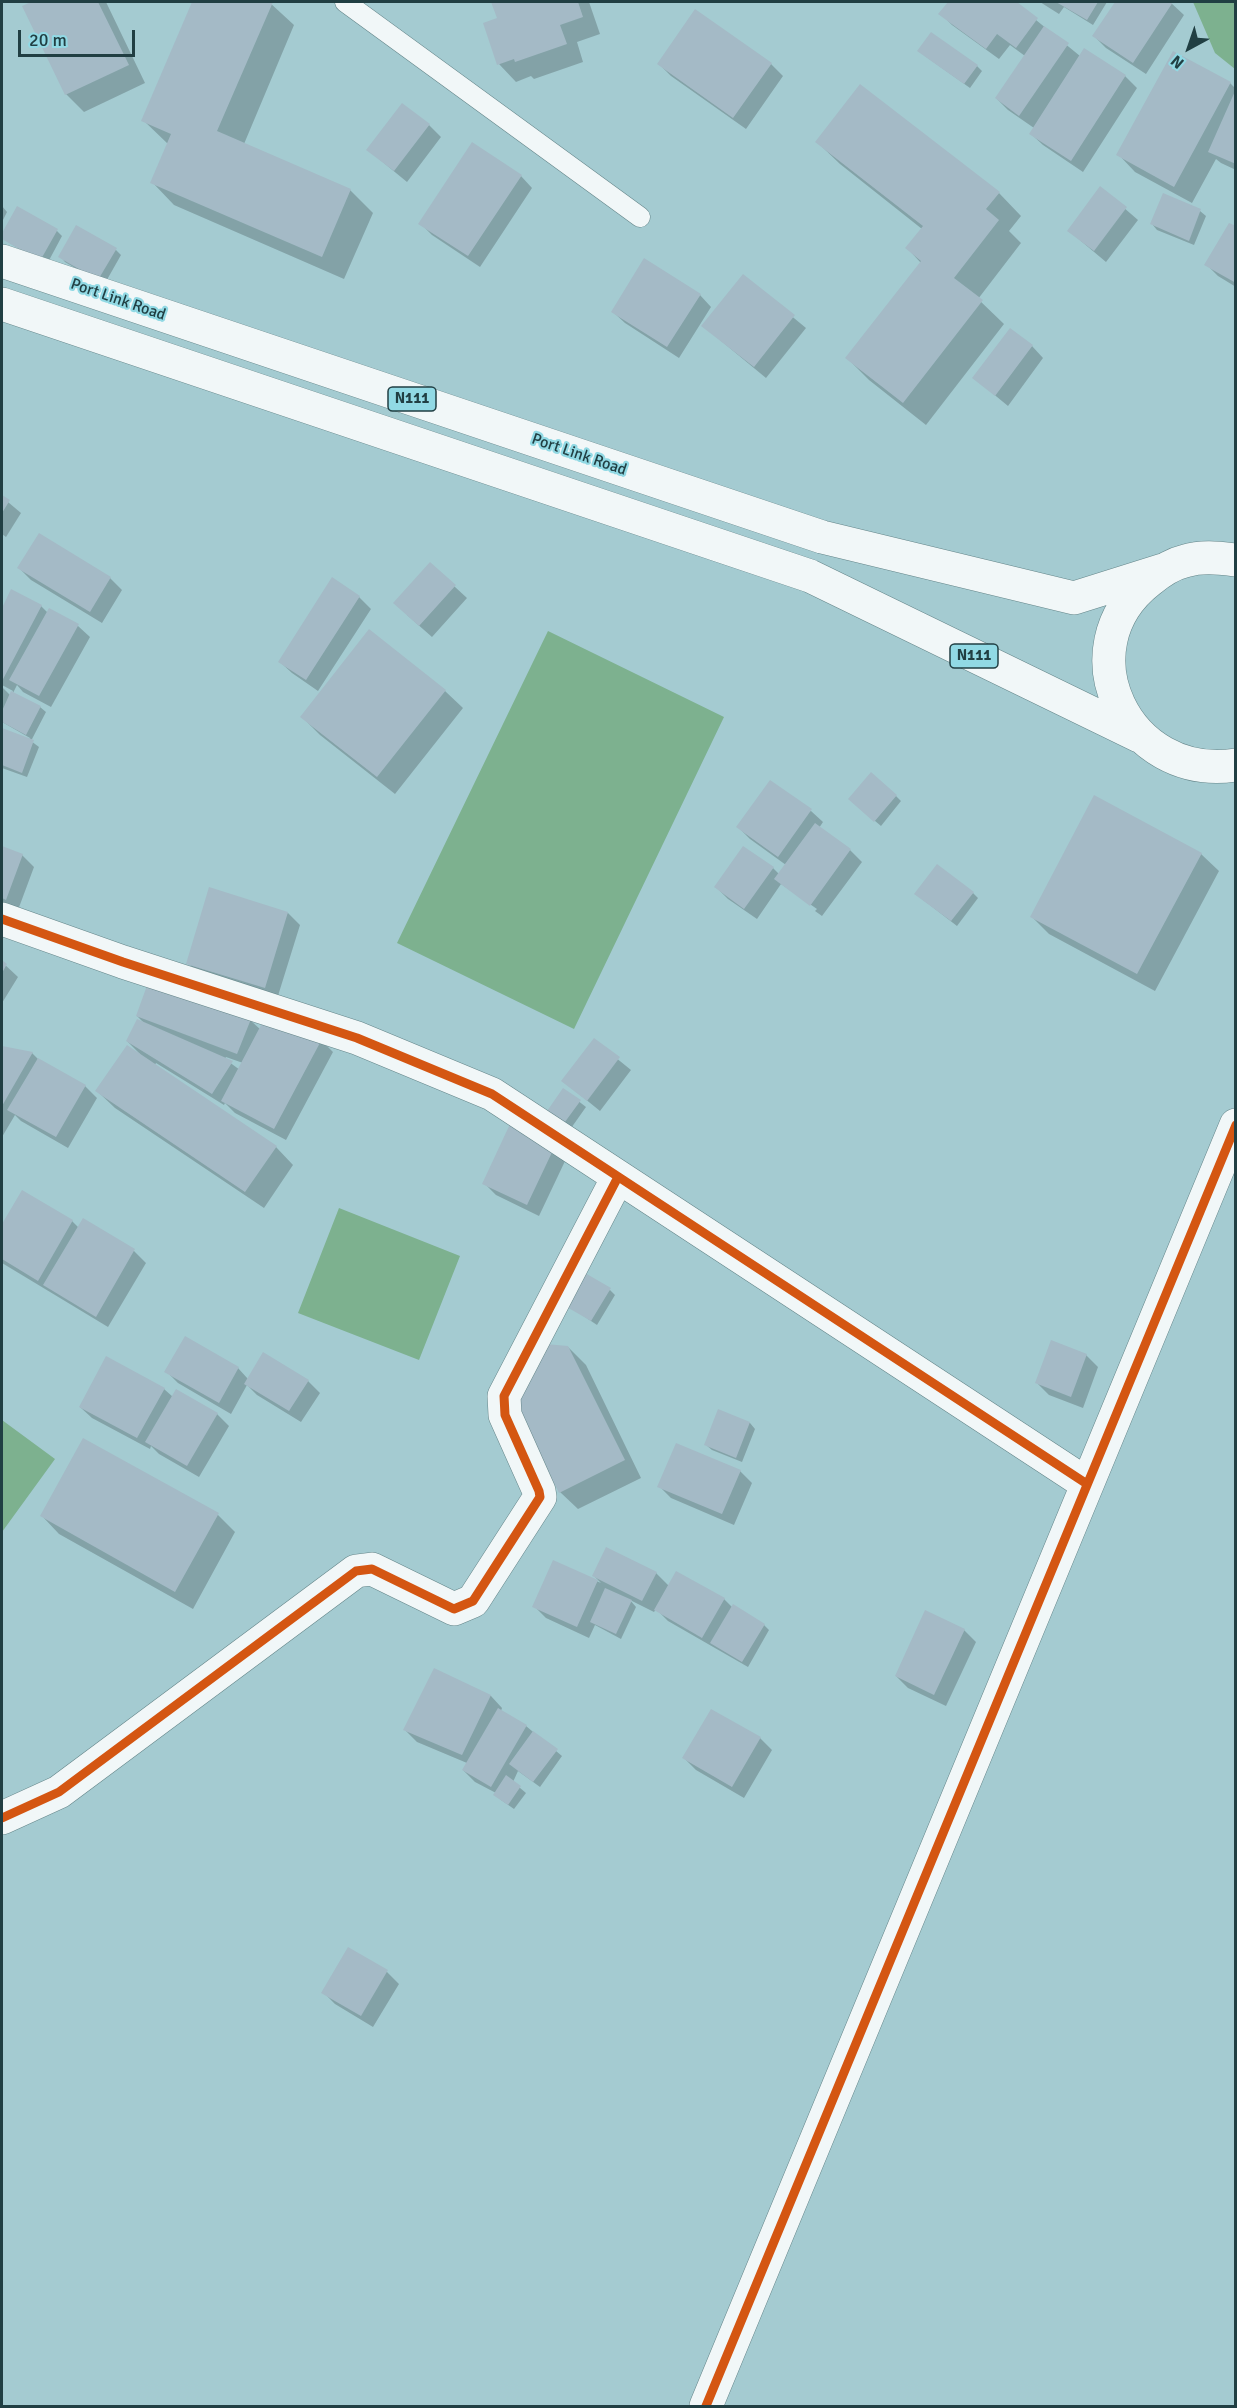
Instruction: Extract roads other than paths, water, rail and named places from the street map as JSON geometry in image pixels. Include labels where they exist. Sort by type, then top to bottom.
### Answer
[{"type":"main road","name":"Port Link Road","points":[[2,261],[822,537],[1074,598],[1163,570]]},
{"type":"main road","name":"N111","points":[[2,304],[810,576],[1139,736],[1162,754],[1189,765],[1218,768],[1236,765]]},
{"type":"main road","points":[[1221,558],[1236,540]]},
{"type":"main road","name":"N111","points":[[1139,736],[1120,709],[1110,679],[1110,647],[1119,616],[1137,590],[1163,570],[1184,561],[1221,558]]},
{"type":"main road","points":[[2,919],[123,962],[357,1038],[492,1094],[1087,1484]]},
{"type":"main road","points":[[706,2406],[1236,1125]]},
{"type":"main road","points":[[2,1818],[59,1792],[356,1571],[372,1569],[454,1609],[473,1601],[540,1497],[505,1415],[504,1396],[618,1177]]},
{"type":"lane","points":[[345,2],[640,218]]}]
